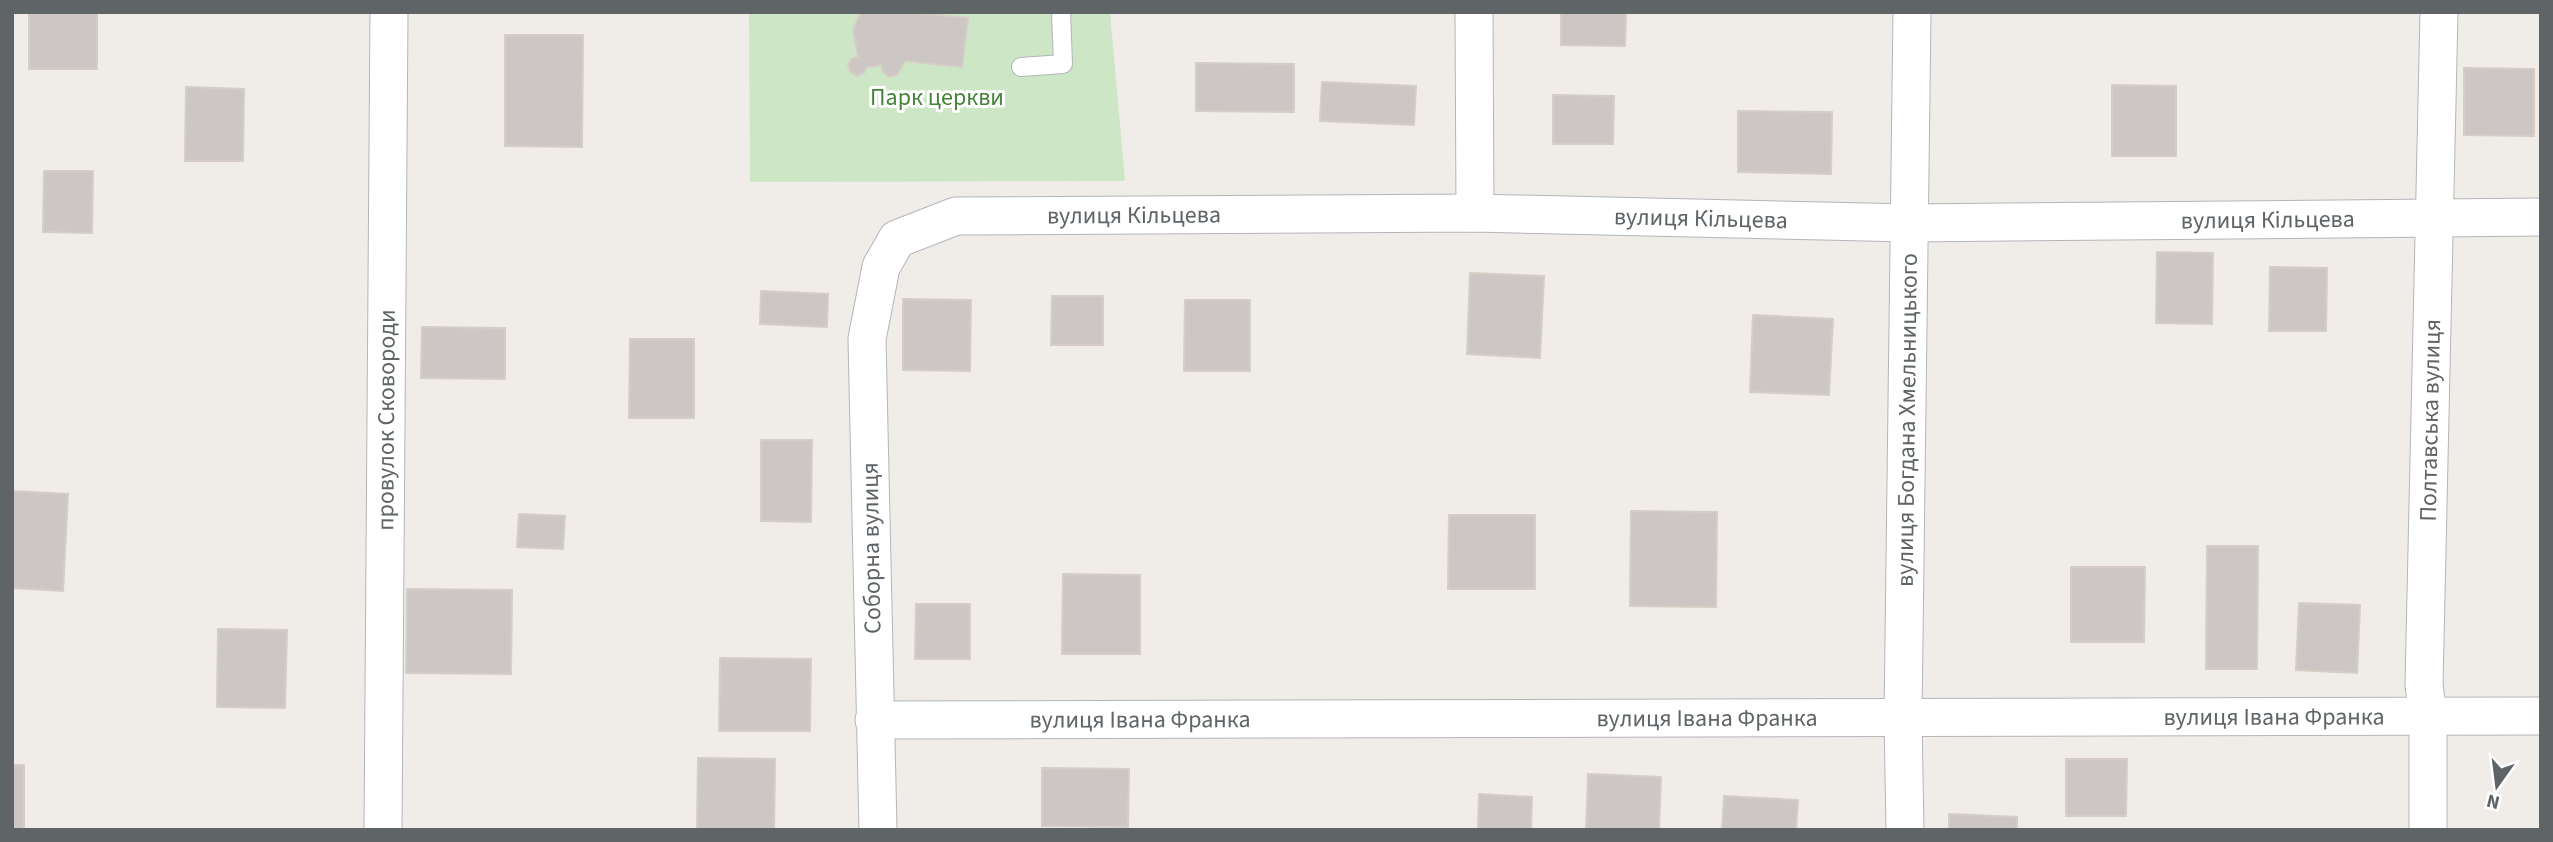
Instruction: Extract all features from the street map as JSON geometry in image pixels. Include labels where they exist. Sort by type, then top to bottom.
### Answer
[{"type":"street","name":"провулок Сковороди","points":[[383,830],[389,12]]},
{"type":"street","points":[[1474,12],[1475,213]]},
{"type":"street","name":"вулиця Богдана Хмельницького","points":[[1905,830],[1903,718],[1912,12]]},
{"type":"street","name":"Полтавська вулиця","points":[[2428,830],[2428,716],[2424,685],[2439,12]]},
{"type":"street","name":"вулиця Кільцева","points":[[881,267],[897,239],[956,216],[1475,213],[1910,223],[2541,217]]},
{"type":"street","name":"Соборна вулиця","points":[[878,830],[867,339],[881,267]]},
{"type":"street","name":"вулиця Івана Франка","points":[[874,720],[2541,716]]},
{"type":"lane","points":[[1021,67],[1063,64],[1061,12]]},
{"type":"green space","name":"Парк церкви","points":[[749,12],[1110,12],[1125,181],[750,182]]},
{"type":"building","points":[[29,12],[97,12],[97,69],[29,69]]},
{"type":"building","points":[[861,12],[906,12],[968,18],[962,67],[905,61],[897,75],[889,77],[883,72],[881,65],[867,67],[864,73],[857,76],[848,66],[851,59],[858,57],[853,30]]},
{"type":"building","points":[[1561,12],[1626,12],[1625,46],[1561,45]]},
{"type":"building","points":[[505,35],[583,35],[582,147],[505,146]]},
{"type":"building","points":[[1196,63],[1294,64],[1294,112],[1196,111]]},
{"type":"building","points":[[2464,68],[2534,69],[2534,136],[2464,135]]},
{"type":"building","points":[[1322,82],[1416,86],[1414,125],[1320,121]]},
{"type":"building","points":[[2112,85],[2176,86],[2176,156],[2112,156]]},
{"type":"building","points":[[186,87],[244,89],[243,161],[185,161]]},
{"type":"building","points":[[1553,95],[1614,96],[1613,144],[1553,144]]},
{"type":"building","points":[[1738,111],[1832,112],[1831,174],[1738,172]]},
{"type":"building","points":[[44,171],[93,171],[92,233],[43,232]]},
{"type":"building","points":[[2157,252],[2213,253],[2212,324],[2156,323]]},
{"type":"building","points":[[2270,267],[2327,268],[2326,331],[2269,331]]},
{"type":"building","points":[[1470,273],[1544,276],[1540,358],[1467,354]]},
{"type":"building","points":[[761,291],[828,294],[827,327],[760,324]]},
{"type":"building","points":[[1052,296],[1103,296],[1103,345],[1051,345]]},
{"type":"building","points":[[903,299],[971,300],[970,371],[903,370]]},
{"type":"building","points":[[1185,300],[1250,300],[1250,371],[1184,371]]},
{"type":"building","points":[[1753,315],[1833,319],[1829,395],[1750,392]]},
{"type":"building","points":[[422,327],[505,328],[505,379],[421,378]]},
{"type":"building","points":[[630,339],[694,339],[694,418],[629,418]]},
{"type":"building","points":[[761,440],[812,440],[811,522],[761,521]]},
{"type":"building","points":[[12,491],[68,494],[63,591],[12,588]]},
{"type":"building","points":[[1631,511],[1717,512],[1716,607],[1630,606]]},
{"type":"building","points":[[519,514],[565,516],[563,549],[517,547]]},
{"type":"building","points":[[1449,515],[1535,515],[1535,589],[1448,589]]},
{"type":"building","points":[[2207,546],[2258,546],[2257,669],[2206,669]]},
{"type":"building","points":[[2071,567],[2145,567],[2144,642],[2071,642]]},
{"type":"building","points":[[1063,574],[1140,575],[1140,654],[1062,654]]},
{"type":"building","points":[[407,589],[512,590],[511,674],[406,673]]},
{"type":"building","points":[[2299,603],[2360,605],[2357,673],[2296,670]]},
{"type":"building","points":[[916,604],[970,604],[970,659],[915,659]]},
{"type":"building","points":[[218,629],[287,630],[285,708],[217,707]]},
{"type":"building","points":[[720,658],[811,659],[810,731],[719,731]]},
{"type":"building","points":[[698,758],[775,759],[774,830],[697,830]]},
{"type":"building","points":[[2066,759],[2127,759],[2126,816],[2066,816]]},
{"type":"building","points":[[12,765],[24,765],[24,830],[12,830]]},
{"type":"building","points":[[1042,768],[1129,769],[1128,827],[1042,826]]},
{"type":"building","points":[[1588,774],[1661,777],[1659,830],[1586,830]]},
{"type":"building","points":[[1479,794],[1532,797],[1531,830],[1478,830]]},
{"type":"building","points":[[1724,796],[1798,800],[1796,830],[1722,830]]},
{"type":"building","points":[[1949,814],[2017,817],[2017,830],[1949,830]]}]
